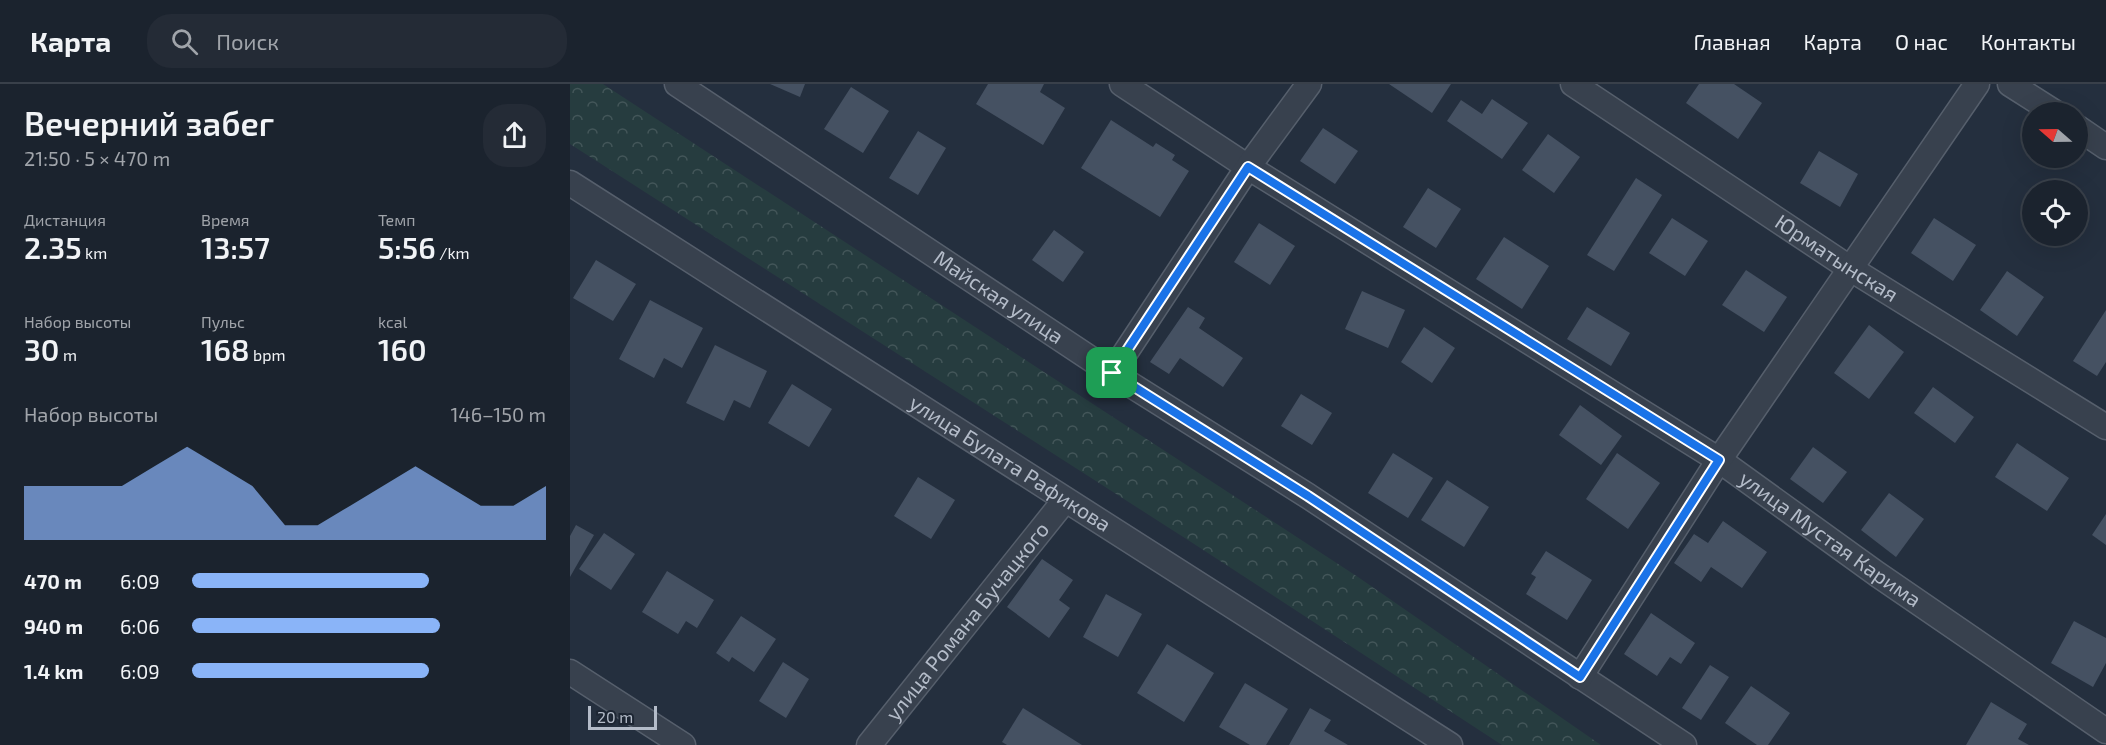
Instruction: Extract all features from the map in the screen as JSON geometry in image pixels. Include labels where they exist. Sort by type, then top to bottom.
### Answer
[{"type":"street","name":"Майская улица","points":[[676,84],[1112,373],[1308,496],[1684,745]]},
{"type":"street","name":"улица Мустая Карима","points":[[1122,84],[1248,167],[1719,460],[1877,574],[2106,731]]},
{"type":"street","points":[[1112,373],[1248,167],[1309,84]]},
{"type":"street","name":"Юрматынская","points":[[1573,84],[1851,269],[2106,427]]},
{"type":"street","points":[[1580,677],[1719,460],[1977,84]]},
{"type":"street","points":[[2010,84],[2038,102]]},
{"type":"street","points":[[2088,135],[2106,147]]},
{"type":"street","name":"улица Булата Рафикова","points":[[570,183],[1450,745]]},
{"type":"street","name":"улица Романа Бучацкого","points":[[869,745],[1065,500]]},
{"type":"street","points":[[570,672],[683,745]]},
{"type":"green space","points":[[570,84],[603,84],[1358,577],[1601,745],[1502,745],[1191,542],[570,144]]},
{"type":"building","points":[[770,84],[805,84],[800,97]]},
{"type":"building","points":[[988,84],[1044,84],[1040,92],[1065,108],[1043,145],[976,104]]},
{"type":"building","points":[[1389,84],[1451,84],[1432,113]]},
{"type":"building","points":[[1699,84],[1734,84],[1762,103],[1738,139],[1686,103]]},
{"type":"building","points":[[851,87],[889,111],[863,153],[824,129]]},
{"type":"building","points":[[1492,99],[1528,123],[1502,159],[1447,121],[1461,100],[1482,114]]},
{"type":"building","points":[[1111,120],[1153,147],[1156,143],[1175,155],[1172,160],[1189,171],[1160,217],[1081,168]]},
{"type":"building","points":[[1323,128],[1358,151],[1335,184],[1300,161]]},
{"type":"building","points":[[918,131],[946,148],[918,195],[889,178]]},
{"type":"building","points":[[1548,134],[1580,157],[1554,193],[1522,170]]},
{"type":"building","points":[[1819,151],[1858,174],[1840,207],[1800,183]]},
{"type":"building","points":[[1636,178],[1662,195],[1614,271],[1587,255]]},
{"type":"building","points":[[1428,188],[1461,209],[1436,248],[1403,227]]},
{"type":"building","points":[[1672,218],[1708,241],[1685,276],[1649,253]]},
{"type":"building","points":[[1934,218],[1976,245],[1953,281],[1911,253]]},
{"type":"building","points":[[1259,223],[1295,246],[1270,285],[1234,262]]},
{"type":"building","points":[[1054,230],[1084,252],[1063,282],[1032,260]]},
{"type":"building","points":[[1504,237],[1549,266],[1522,309],[1476,279]]},
{"type":"building","points":[[596,260],[636,284],[613,321],[573,298]]},
{"type":"building","points":[[1746,270],[1787,297],[1764,332],[1722,305]]},
{"type":"building","points":[[2007,271],[2044,297],[2017,336],[1980,310]]},
{"type":"building","points":[[1362,291],[1405,310],[1388,348],[1345,329]]},
{"type":"building","points":[[650,300],[703,328],[682,368],[664,358],[654,378],[619,359]]},
{"type":"building","points":[[1188,307],[1205,318],[1199,328],[1243,358],[1223,387],[1180,358],[1169,374],[1150,362]]},
{"type":"building","points":[[1587,307],[1630,333],[1611,366],[1567,339]]},
{"type":"building","points":[[2106,310],[2106,362],[2097,376],[2073,361]]},
{"type":"building","points":[[1869,325],[1904,352],[1869,399],[1834,373]]},
{"type":"building","points":[[1424,327],[1455,348],[1432,383],[1401,362]]},
{"type":"building","points":[[715,345],[767,371],[750,408],[734,400],[724,421],[686,403]]},
{"type":"building","points":[[792,384],[832,409],[809,447],[768,423]]},
{"type":"building","points":[[1933,387],[1974,417],[1955,443],[1914,413]]},
{"type":"building","points":[[1301,394],[1332,413],[1312,445],[1281,426]]},
{"type":"building","points":[[1580,405],[1622,436],[1601,465],[1559,435]]},
{"type":"building","points":[[2017,443],[2069,478],[2047,511],[1995,477]]},
{"type":"building","points":[[1813,447],[1847,472],[1823,503],[1790,479]]},
{"type":"building","points":[[1393,453],[1433,478],[1408,518],[1368,493]]},
{"type":"building","points":[[1617,453],[1660,483],[1628,529],[1586,499]]},
{"type":"building","points":[[918,477],[955,500],[931,539],[894,516]]},
{"type":"building","points":[[1447,480],[1489,507],[1464,547],[1421,520]]},
{"type":"building","points":[[1889,493],[1924,519],[1896,557],[1861,530]]},
{"type":"building","points":[[2106,514],[2106,545],[2092,535]]},
{"type":"building","points":[[1723,521],[1767,552],[1742,588],[1711,567],[1701,582],[1674,563],[1694,534],[1708,543]]},
{"type":"building","points":[[576,525],[594,535],[570,577],[570,536]]},
{"type":"building","points":[[604,533],[635,554],[611,590],[579,569]]},
{"type":"building","points":[[1546,551],[1592,580],[1567,620],[1526,594],[1536,577],[1531,574]]},
{"type":"building","points":[[1042,559],[1073,580],[1059,600],[1070,608],[1049,638],[1007,607]]},
{"type":"building","points":[[667,571],[714,600],[697,628],[686,621],[678,634],[642,612]]},
{"type":"building","points":[[1106,594],[1142,614],[1118,657],[1083,637]]},
{"type":"building","points":[[1651,613],[1695,643],[1681,664],[1670,657],[1657,676],[1624,654]]},
{"type":"building","points":[[741,616],[776,639],[754,672],[732,657],[729,662],[716,653]]},
{"type":"building","points":[[2074,621],[2106,638],[2106,663],[2093,687],[2051,663]]},
{"type":"building","points":[[1167,644],[1214,673],[1184,722],[1137,693]]},
{"type":"building","points":[[783,662],[809,679],[786,718],[759,701]]},
{"type":"building","points":[[1710,665],[1729,677],[1701,720],[1682,708]]},
{"type":"building","points":[[1245,683],[1288,709],[1266,745],[1250,745],[1219,727]]},
{"type":"building","points":[[1751,686],[1790,713],[1768,745],[1757,745],[1725,723]]},
{"type":"building","points":[[1991,702],[2027,724],[2018,739],[2029,745],[1966,745]]},
{"type":"building","points":[[1023,708],[1082,745],[1007,745],[1002,742]]},
{"type":"building","points":[[1310,708],[1331,720],[1324,731],[1348,745],[1289,745]]},
{"type":"route","points":[[1248,167],[1719,460],[1580,677],[1308,496],[1112,373],[1248,167]]}]
